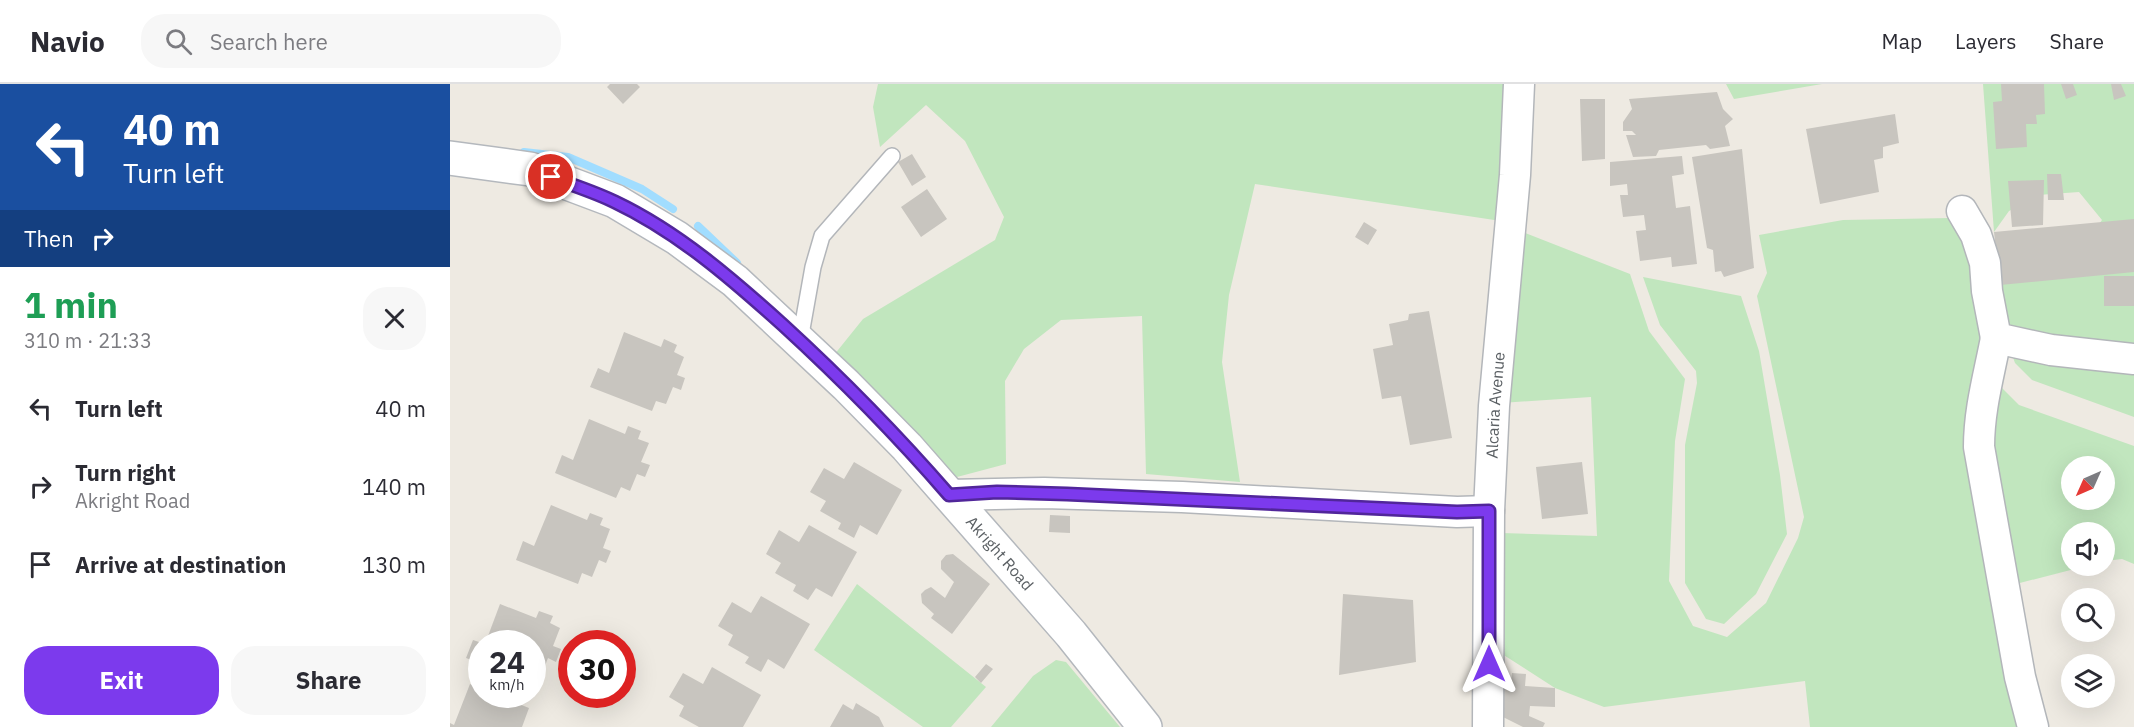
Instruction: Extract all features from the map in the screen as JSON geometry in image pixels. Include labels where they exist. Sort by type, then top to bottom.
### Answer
[{"type":"street","name":"Alcaria Avenue","points":[[1488,727],[1489,511],[1494,406],[1515,176],[1519,84]]},
{"type":"street","name":"Akright Road","points":[[450,158],[530,169],[615,201],[677,238],[735,281],[800,340],[899,439],[1071,634],[1145,727]]},
{"type":"street","points":[[1962,211],[1976,235],[1985,263],[1987,291],[1996,338],[1979,422],[1979,447],[2020,677],[2033,727]]},
{"type":"street","points":[[1996,338],[2051,350],[2134,359]]},
{"type":"street","points":[[949,495],[1044,493],[1182,497],[1457,512],[1489,511]]},
{"type":"lane","points":[[800,340],[813,267],[822,236],[892,156]]},
{"type":"green space","points":[[878,84],[1511,84],[1501,221],[1255,184],[1229,295],[1222,362],[1240,482],[1146,474],[1142,316],[1061,320],[1024,349],[1005,381],[1006,464],[957,477],[834,355],[863,319],[995,240],[1004,217],[965,141],[926,105],[880,147],[873,107]]},
{"type":"green space","points":[[1726,84],[1822,84],[1734,99]]},
{"type":"green space","points":[[1983,84],[2134,84],[2134,417],[2032,380],[2015,363],[2009,346],[2000,285],[2081,250],[2102,220],[2079,192],[2038,195],[2009,211],[1994,232]]},
{"type":"green space","points":[[1950,218],[1972,220],[1996,382],[2019,405],[2134,446],[2134,564],[2122,559],[2115,560],[2115,522],[2061,522],[2061,572],[2016,584],[2030,685],[2049,727],[1810,727],[1805,681],[1604,707],[1555,688],[1499,652],[1501,533],[1597,536],[1591,397],[1501,403],[1520,231],[1630,274],[1649,331],[1685,379],[1675,441],[1669,581],[1693,626],[1727,637],[1766,603],[1798,538],[1804,517],[1757,296],[1767,273],[1759,235],[1843,220]]},
{"type":"green space","points":[[1643,277],[1741,296],[1759,351],[1780,475],[1787,534],[1756,594],[1724,624],[1706,619],[1685,583],[1685,445],[1697,383],[1696,371],[1660,325]]},
{"type":"green space","points":[[857,584],[986,687],[951,727],[923,727],[814,650]]},
{"type":"green space","points":[[1056,660],[1066,662],[1120,727],[991,727],[1033,676]]},
{"type":"building","points":[[610,84],[637,84],[640,87],[623,104],[607,87]]},
{"type":"building","points":[[2001,84],[2044,84],[2045,114],[2036,115],[2037,124],[2026,124],[2027,147],[1996,149],[1993,102],[2002,101]]},
{"type":"building","points":[[2061,84],[2073,84],[2077,95],[2066,99]]},
{"type":"building","points":[[2111,84],[2121,84],[2126,96],[2114,100]]},
{"type":"building","points":[[1717,92],[1723,109],[1733,119],[1725,126],[1730,146],[1710,149],[1706,145],[1659,150],[1656,156],[1633,157],[1626,135],[1636,135],[1632,131],[1623,131],[1623,122],[1632,109],[1629,99]]},
{"type":"building","points":[[1580,99],[1605,99],[1605,159],[1582,161]]},
{"type":"building","points":[[1895,114],[1899,143],[1883,147],[1883,158],[1874,160],[1879,192],[1820,204],[1806,129]]},
{"type":"building","points":[[1742,149],[1754,268],[1724,277],[1721,271],[1715,272],[1713,250],[1707,248],[1692,157]]},
{"type":"building","points":[[912,154],[926,177],[912,186],[898,162]]},
{"type":"building","points":[[1682,156],[1684,174],[1672,176],[1676,208],[1690,206],[1697,264],[1672,267],[1671,257],[1640,261],[1636,231],[1646,230],[1644,215],[1623,217],[1620,195],[1628,195],[1627,184],[1610,186],[1610,162]]},
{"type":"building","points":[[2047,174],[2061,174],[2064,200],[2048,200]]},
{"type":"building","points":[[2044,180],[2043,225],[2012,227],[2008,181]]},
{"type":"building","points":[[927,189],[947,219],[921,237],[901,207]]},
{"type":"building","points":[[2134,219],[2134,272],[2000,285],[1994,232]]},
{"type":"building","points":[[1364,222],[1377,230],[1368,245],[1355,237]]},
{"type":"building","points":[[2104,276],[2134,276],[2134,306],[2104,306]]},
{"type":"building","points":[[1429,311],[1452,438],[1410,445],[1401,396],[1382,399],[1373,349],[1393,345],[1389,324],[1408,320],[1409,314]]},
{"type":"building","points":[[624,332],[661,347],[664,339],[677,345],[674,352],[684,357],[677,375],[685,378],[681,390],[673,387],[666,404],[656,401],[652,411],[590,387],[598,368],[609,373]]},
{"type":"building","points":[[589,419],[625,434],[628,426],[641,431],[638,439],[649,443],[641,462],[650,465],[645,477],[637,474],[630,491],[621,487],[616,498],[555,473],[562,455],[573,460]]},
{"type":"building","points":[[854,462],[902,490],[877,535],[860,525],[854,538],[838,529],[841,523],[820,511],[826,501],[810,492],[824,468],[844,479]]},
{"type":"building","points":[[1582,462],[1588,514],[1542,519],[1536,467]]},
{"type":"building","points":[[551,505],[587,520],[590,513],[603,518],[600,525],[610,529],[603,548],[611,551],[606,563],[599,560],[592,577],[582,573],[578,584],[516,560],[523,541],[534,546]]},
{"type":"building","points":[[1050,515],[1070,516],[1070,533],[1049,532]]},
{"type":"building","points":[[809,525],[857,552],[832,597],[816,588],[808,600],[793,591],[796,585],[775,573],[781,563],[766,554],[779,530],[799,542]]},
{"type":"building","points":[[953,554],[990,584],[952,634],[931,618],[934,614],[922,603],[921,594],[931,587],[945,598],[954,582],[941,569],[941,561],[946,555]]},
{"type":"building","points":[[1343,594],[1413,600],[1416,662],[1339,675]]},
{"type":"building","points":[[761,596],[810,624],[784,669],[768,659],[761,672],[745,663],[749,657],[728,645],[733,635],[718,626],[732,602],[751,613]]},
{"type":"building","points":[[500,604],[536,618],[539,611],[553,616],[550,623],[560,628],[553,646],[558,648],[556,662],[548,658],[546,663],[546,630],[490,630]]},
{"type":"building","points":[[986,664],[993,669],[981,683],[975,677]]},
{"type":"building","points":[[712,667],[761,695],[743,727],[699,727],[679,716],[684,706],[669,697],[683,673],[703,684]]},
{"type":"building","points":[[1512,673],[1526,674],[1525,686],[1555,688],[1555,707],[1530,706],[1529,716],[1545,723],[1543,727],[1523,727],[1503,717],[1504,682],[1511,683]]},
{"type":"building","points":[[468,689],[468,708],[529,708],[522,727],[450,727],[450,723],[454,725]]},
{"type":"building","points":[[856,703],[879,717],[884,727],[830,727],[843,704],[853,710]]},
{"type":"waterway","points":[[524,152],[568,157],[642,189],[673,209]]},
{"type":"waterway","points":[[698,226],[737,263]]},
{"type":"route","points":[[551,177],[615,201],[677,238],[735,281],[846,385],[949,495],[997,492],[1182,497],[1457,512],[1489,511],[1489,664]]}]
